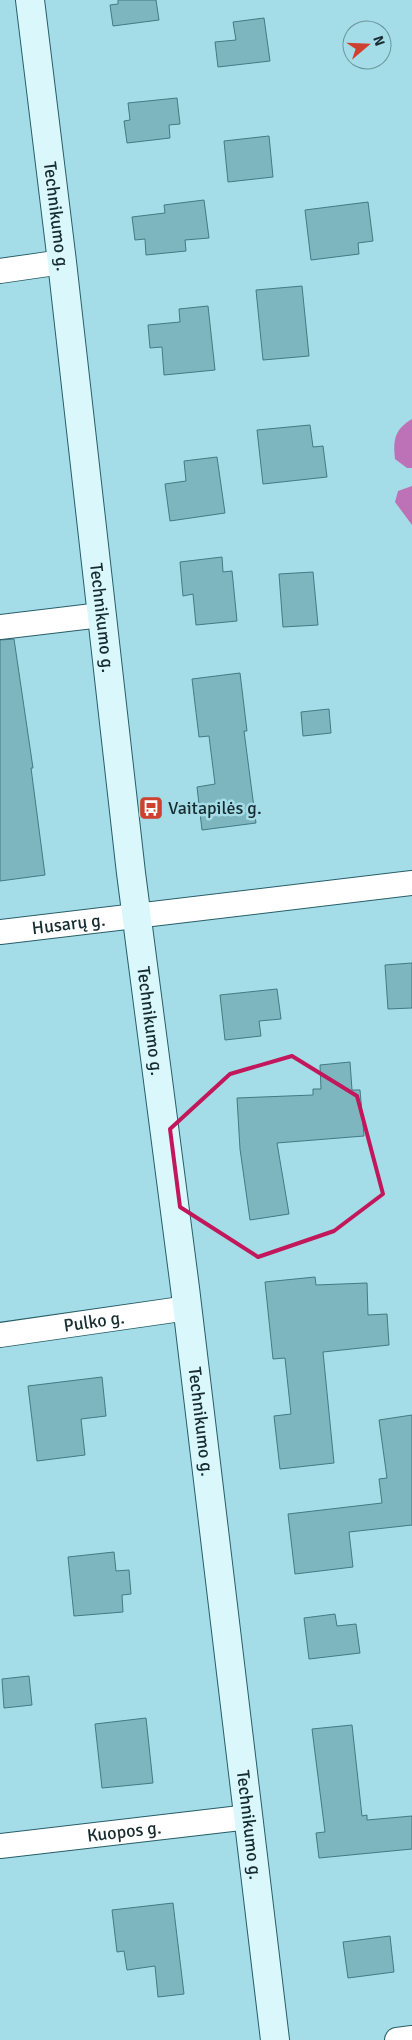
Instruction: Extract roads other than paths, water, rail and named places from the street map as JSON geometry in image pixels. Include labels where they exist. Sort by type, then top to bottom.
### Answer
[{"type":"street","name":"Technikumo g.","points":[[30,0],[62,262],[136,915],[188,1308],[274,2040]]},
{"type":"street","points":[[0,270],[62,262]]},
{"type":"street","points":[[0,627],[101,615]]},
{"type":"street","points":[[136,915],[412,882]]},
{"type":"street","name":"Husarų g.","points":[[0,932],[136,915]]},
{"type":"street","name":"Pulko g.","points":[[0,1335],[188,1308]]},
{"type":"street","name":"Kuopos g.","points":[[0,1846],[249,1817]]},
{"type":"street","points":[[396,2040],[412,2038]]},
{"type":"place","name":"Vaitapilės g.","points":[[151,808]]}]
